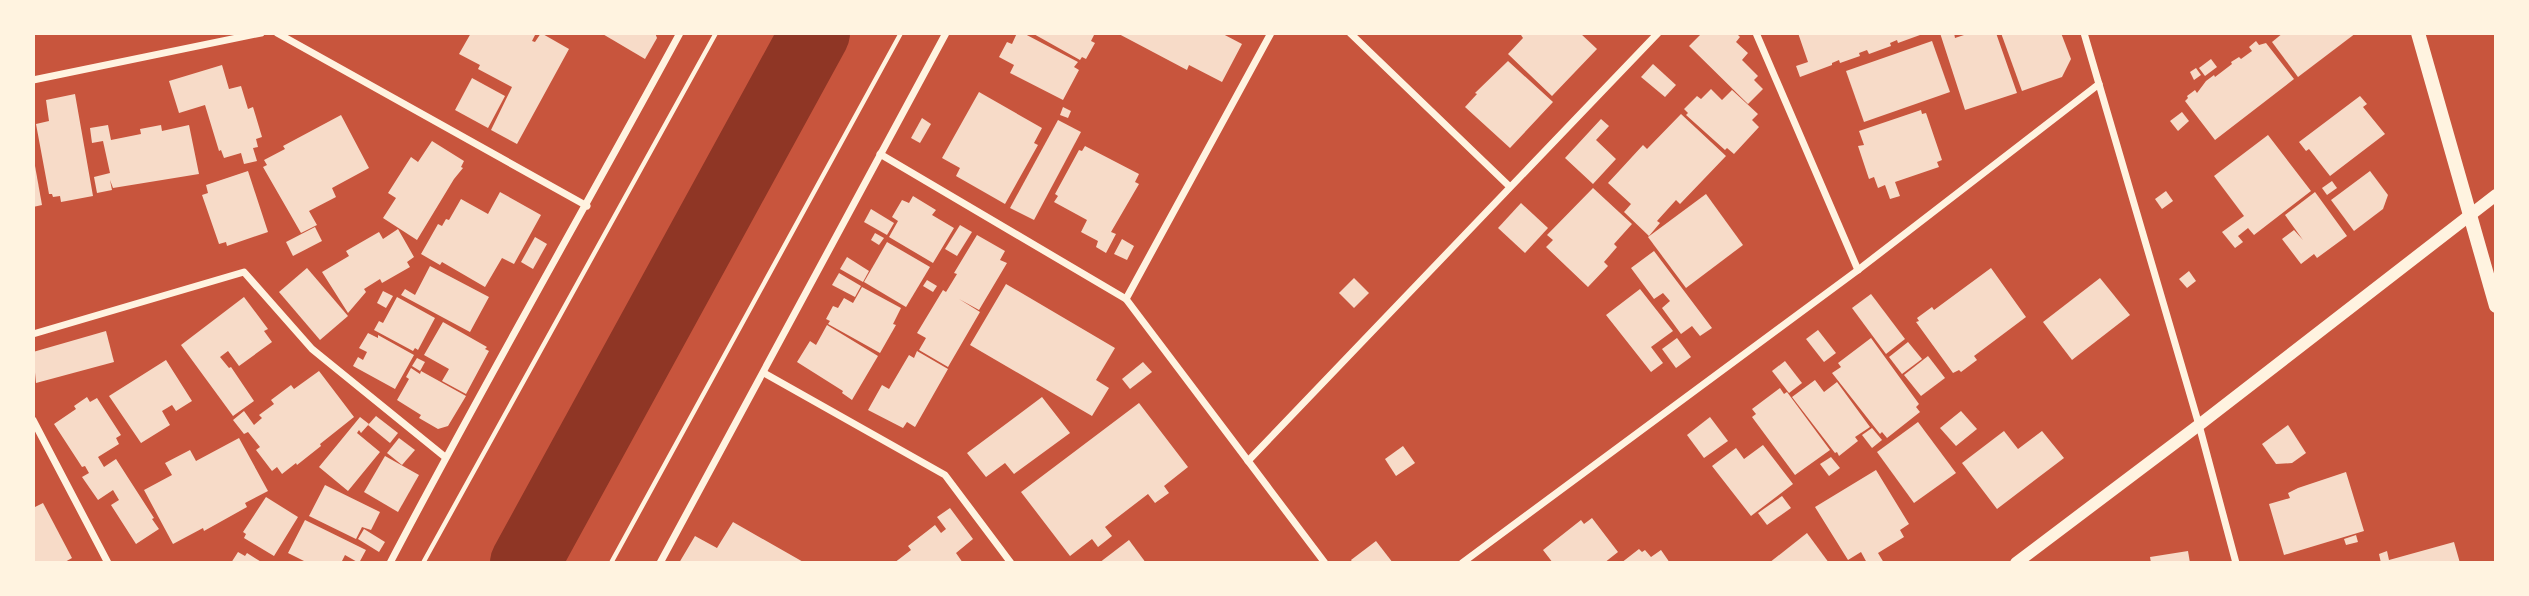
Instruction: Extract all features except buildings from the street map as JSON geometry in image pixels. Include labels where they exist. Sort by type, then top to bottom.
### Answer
[{"type":"main road","points":[[2418,33],[2496,306]]},
{"type":"street","points":[[33,80],[261,33]]},
{"type":"street","points":[[277,33],[587,206]]},
{"type":"street","points":[[390,563],[445,457],[587,206],[680,33]]},
{"type":"street","points":[[660,563],[946,33]]},
{"type":"street","points":[[1126,299],[1271,33]]},
{"type":"street","points":[[1350,33],[1509,186]]},
{"type":"street","points":[[1248,461],[1658,33]]},
{"type":"street","points":[[1756,33],[1858,270]]},
{"type":"street","points":[[2084,33],[2199,425],[2236,563]]},
{"type":"street","points":[[1461,563],[1858,270],[2099,84]]},
{"type":"street","points":[[880,154],[1126,299],[1325,563]]},
{"type":"street","points":[[2016,563],[2496,195]]},
{"type":"street","points":[[33,334],[244,272],[312,349],[445,457]]},
{"type":"street","points":[[764,373],[945,475],[1011,563]]},
{"type":"street","points":[[33,420],[108,563]]},
{"type":"path","points":[[423,563],[716,33]]},
{"type":"path","points":[[611,563],[901,33]]},
{"type":"waterway","points":[[525,563],[815,33]]}]
